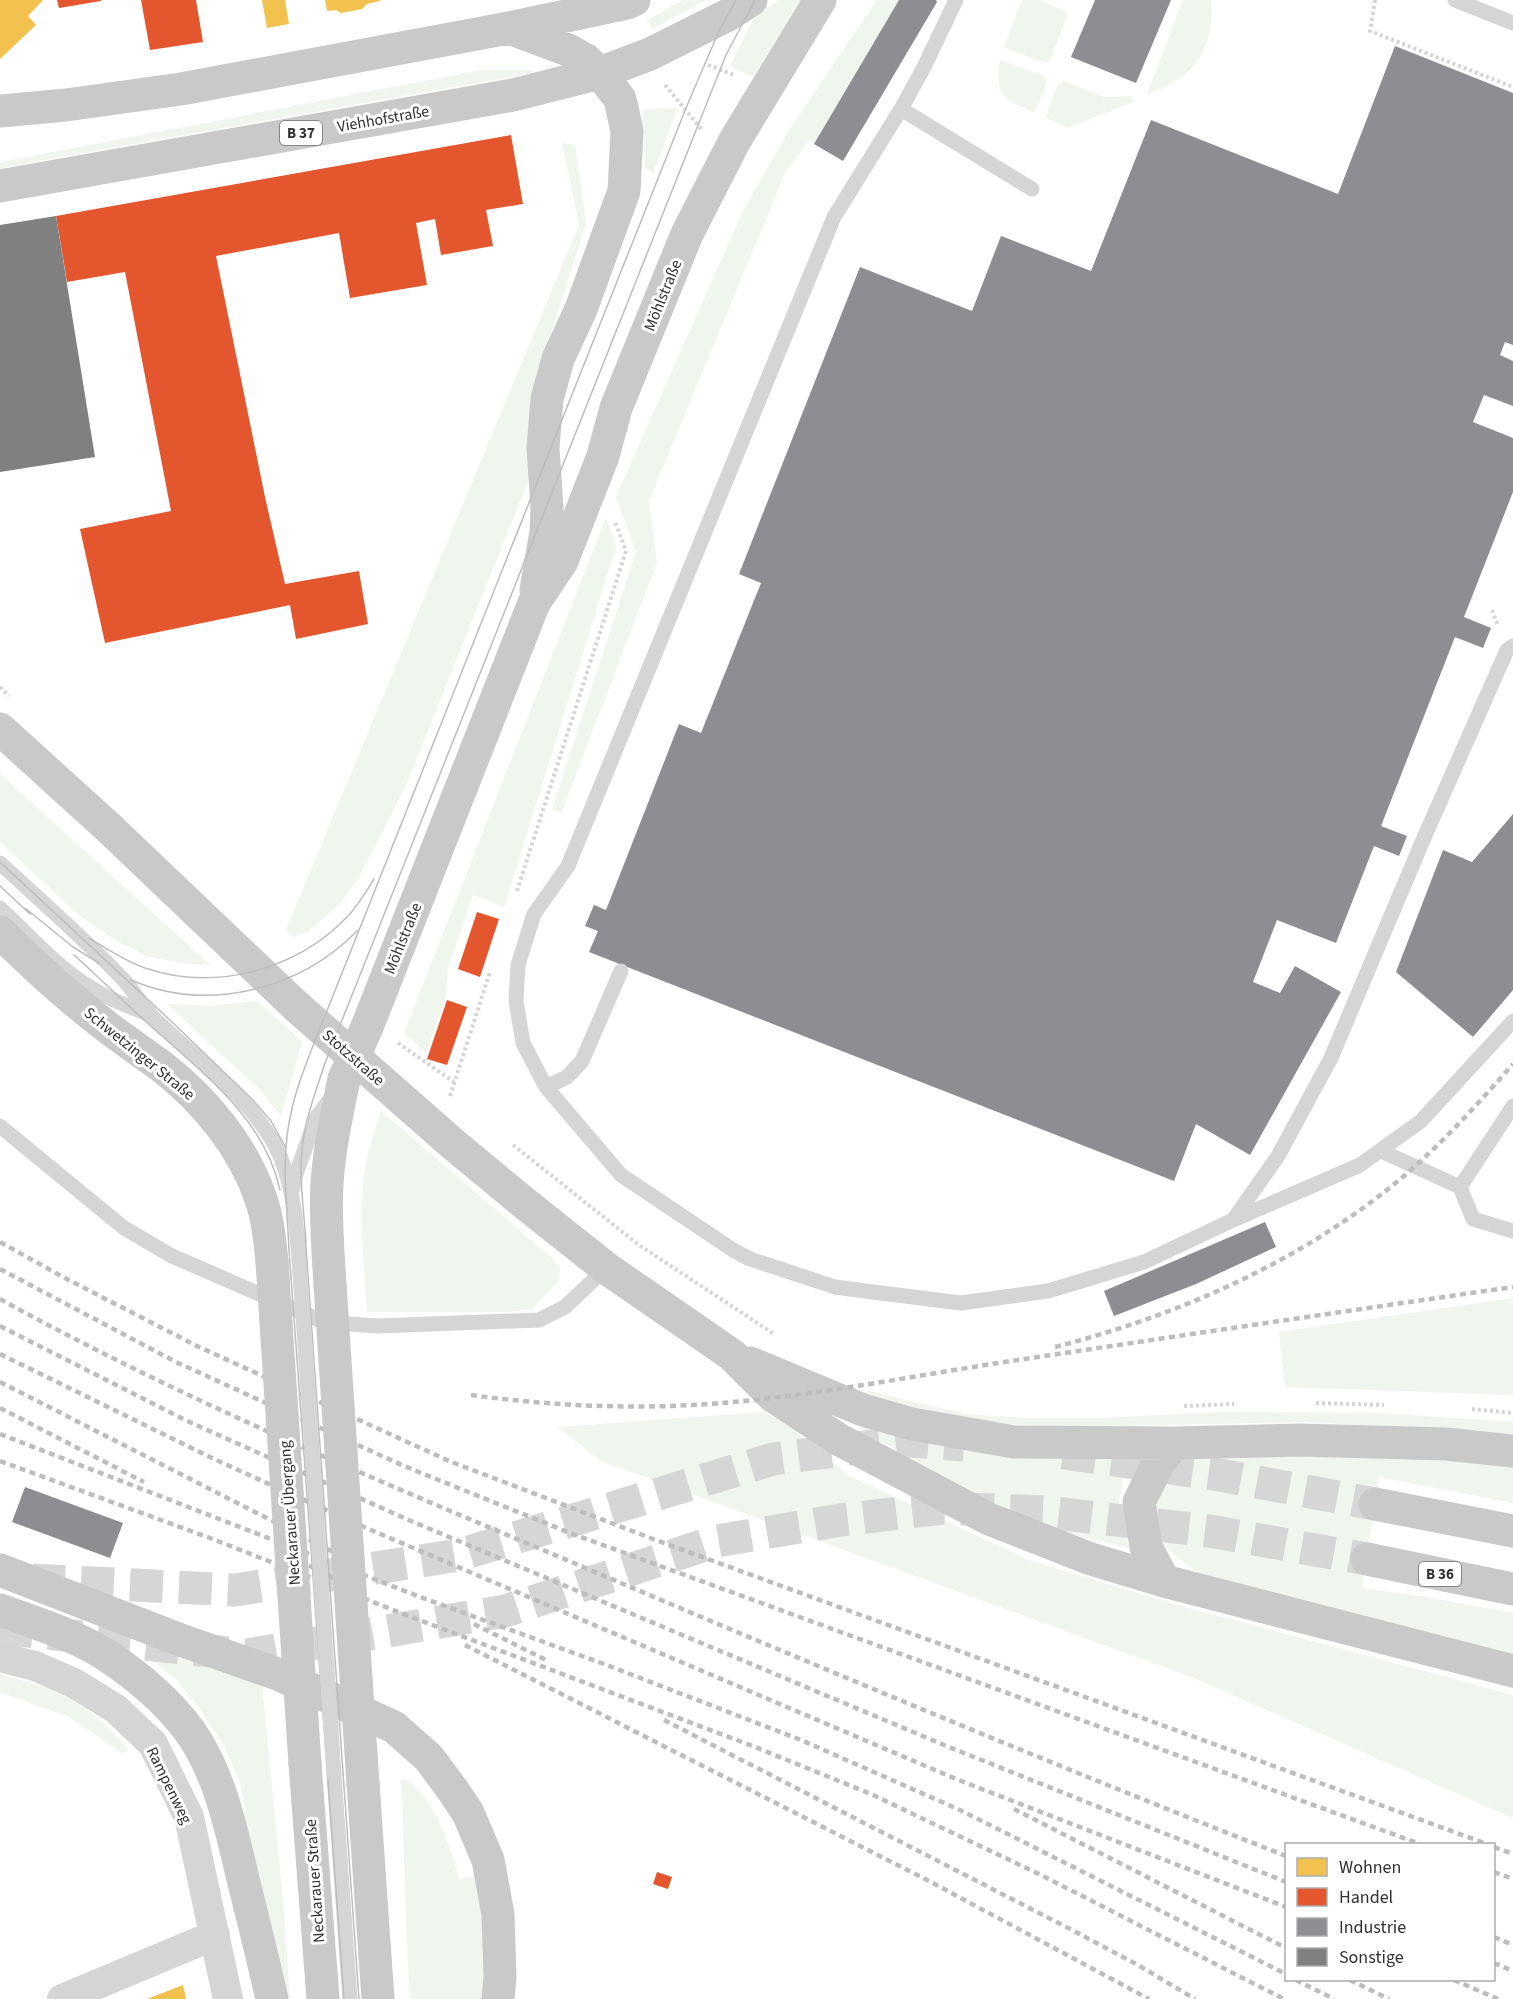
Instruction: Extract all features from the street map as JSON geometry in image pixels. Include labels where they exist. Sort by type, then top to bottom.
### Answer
[{"type":"main road","points":[[0,111],[66,105],[180,89],[509,28],[634,0]]},
{"type":"main road","name":"Viehhofstraße","points":[[0,186],[513,95],[600,73],[650,54],[728,15],[751,0]]},
{"type":"main road","name":"Möhlstraße","points":[[534,603],[562,561],[603,456],[616,408],[687,234],[734,142],[820,0]]},
{"type":"main road","name":"Möhlstraße","points":[[301,1273],[326,1221],[327,1182],[344,1079],[380,1034],[534,603],[546,532],[547,507],[543,448],[547,399],[558,359],[581,309],[624,191],[627,131],[620,99],[600,73],[586,60],[568,50],[509,28]]},
{"type":"main road","name":"Stotzstraße","points":[[0,729],[109,828],[304,1013],[453,1144],[606,1268],[732,1355]]},
{"type":"main road","name":"Schwetzinger Straße","points":[[0,932],[60,989],[185,1087],[223,1127],[249,1168],[269,1230],[301,1273]]},
{"type":"main road","points":[[301,1273],[334,1774],[378,1999]]},
{"type":"main road","name":"Neckarauer Übergang","points":[[301,1273],[334,1774]]},
{"type":"main road","points":[[732,1355],[863,1410],[912,1424],[1014,1442],[1174,1443],[1300,1440],[1446,1444],[1513,1451]]},
{"type":"main road","points":[[732,1355],[773,1396],[838,1439],[989,1519],[1091,1559],[1164,1581],[1513,1671]]},
{"type":"main road","points":[[1164,1581],[1146,1547],[1139,1502],[1158,1464],[1174,1443]]},
{"type":"main road","points":[[1375,1504],[1513,1531]]},
{"type":"main road","name":"B 36","points":[[1367,1559],[1513,1589]]},
{"type":"main road","points":[[0,1570],[178,1639],[280,1675],[394,1727],[429,1758],[452,1789],[468,1813],[488,1860],[498,1914],[500,1977],[498,1999]]},
{"type":"main road","points":[[0,1610],[58,1632],[107,1656],[146,1684],[189,1731],[216,1780],[235,1846],[272,1999]]},
{"type":"main road","name":"Neckarauer Straße","points":[[323,1999],[334,1774]]},
{"type":"street","name":"Rampenweg","points":[[0,1657],[34,1666],[74,1683],[116,1709],[153,1744],[189,1817],[228,1999]]},
{"type":"street","points":[[62,1999],[215,1935]]},
{"type":"lane","points":[[956,0],[902,109],[834,216],[568,866],[534,914],[519,965],[516,1001],[523,1043],[546,1087],[621,1174],[733,1250],[750,1259],[835,1287],[961,1303],[1048,1292],[1144,1262],[1233,1220],[1360,1165],[1421,1121],[1513,1021]]},
{"type":"lane","points":[[1455,0],[1513,23]]},
{"type":"lane","points":[[902,109],[1032,189]]},
{"type":"lane","points":[[1233,1220],[1278,1156],[1331,1058],[1423,840],[1507,650],[1513,646]]},
{"type":"lane","points":[[0,863],[121,976],[152,1016],[250,1110],[276,1147],[291,1194],[301,1273]]},
{"type":"lane","points":[[0,908],[80,980],[112,999],[152,1016]]},
{"type":"lane","points":[[546,1087],[567,1077],[582,1061],[621,971]]},
{"type":"lane","points":[[291,1194],[316,1118],[344,1079]]},
{"type":"lane","points":[[1460,1187],[1513,1106]]},
{"type":"lane","points":[[0,1126],[124,1228],[172,1256],[324,1322],[377,1326],[539,1320],[565,1307],[606,1268]]},
{"type":"lane","points":[[1381,1150],[1460,1187],[1473,1220],[1513,1231]]},
{"type":"lane","points":[[334,1774],[350,1999]]},
{"type":"path","points":[[1375,0],[1370,31],[1513,87]]},
{"type":"path","points":[[517,893],[626,551],[613,518]]},
{"type":"path","points":[[459,1103],[450,1096],[491,971]]},
{"type":"path","points":[[380,1034],[454,1082]]},
{"type":"path","points":[[504,1139],[639,1245],[775,1334]]},
{"type":"path","points":[[1304,1403],[1385,1405]]},
{"type":"path","points":[[1177,1406],[1234,1404]]},
{"type":"path","points":[[1466,1409],[1513,1413]]},
{"type":"shaded area","points":[[683,0],[706,0],[652,29],[647,20]]},
{"type":"shaded area","points":[[779,0],[799,0],[753,77],[730,66],[754,18]]},
{"type":"shaded area","points":[[877,0],[899,0],[814,144],[810,139],[785,173],[649,501],[657,563],[561,813],[552,809],[636,552],[616,497],[744,209],[788,132]]},
{"type":"shaded area","points":[[1022,0],[1039,0],[1065,11],[1067,16],[1050,61],[1045,63],[1004,47]]},
{"type":"shaded area","points":[[1183,0],[1211,0],[1210,33],[1205,47],[1189,71],[1163,88],[1147,94]]},
{"type":"shaded area","points":[[1000,60],[1042,75],[1046,79],[1045,89],[1034,112],[1008,100],[1000,89]]},
{"type":"shaded area","points":[[482,70],[533,71],[0,168],[0,162]]},
{"type":"shaded area","points":[[1064,81],[1103,97],[1131,96],[1133,102],[1068,128],[1046,116],[1057,87]]},
{"type":"shaded area","points":[[678,108],[653,173],[645,169],[643,109]]},
{"type":"shaded area","points":[[562,143],[575,145],[586,224],[534,386],[533,469],[407,783],[358,879],[341,902],[309,931],[293,937],[286,930],[579,225]]},
{"type":"shaded area","points":[[606,518],[616,547],[504,907],[473,895],[448,968],[446,997],[426,1053],[404,1033]]},
{"type":"shaded area","points":[[0,774],[210,965],[148,957],[117,941],[81,917],[0,842]]},
{"type":"shaded area","points":[[257,1001],[302,1042],[281,1116],[261,1091],[167,1004],[210,1006]]},
{"type":"shaded area","points":[[381,1111],[553,1259],[560,1268],[558,1282],[531,1309],[507,1312],[367,1312],[362,1232],[363,1183],[370,1147]]},
{"type":"shaded area","points":[[1513,1298],[1513,1395],[1285,1387],[1279,1332]]},
{"type":"shaded area","points":[[869,1391],[965,1414],[1025,1418],[1104,1418],[1217,1412],[1378,1413],[1513,1422],[1513,1437],[1441,1430],[1304,1422],[1064,1427],[996,1423],[928,1414],[857,1396]]},
{"type":"shaded area","points":[[765,1412],[797,1432],[849,1476],[1029,1560],[1170,1603],[1513,1695],[1513,1818],[1194,1678],[599,1460],[558,1427]]},
{"type":"shaded area","points":[[860,1425],[938,1446],[1022,1456],[1138,1455],[1123,1479],[1119,1503],[1121,1534],[1132,1549],[1046,1528],[946,1480],[860,1429]]},
{"type":"shaded area","points":[[1389,1457],[1513,1465],[1513,1503],[1379,1477],[1362,1588],[1513,1613],[1513,1657],[1204,1577],[1160,1542],[1153,1516],[1157,1490],[1175,1466],[1196,1458]]},
{"type":"shaded area","points":[[151,1642],[262,1684],[283,1899],[290,1999],[284,1999],[241,1813],[246,1811],[239,1779],[224,1746],[196,1704],[177,1680],[146,1655]]},
{"type":"shaded area","points":[[0,1674],[81,1698],[77,1702],[97,1717],[129,1749],[122,1753],[67,1716],[0,1692]]},
{"type":"shaded area","points":[[405,1779],[415,1786],[433,1810],[452,1853],[459,1879],[476,1876],[483,1917],[484,1999],[410,1999],[401,1780]]},
{"type":"building: Wohnen","points":[[0,0],[43,0],[28,16],[36,25],[0,59]]},
{"type":"building: Wohnen","points":[[262,0],[285,0],[289,24],[267,28]]},
{"type":"building: Wohnen","points":[[325,0],[380,1],[367,4],[362,9],[341,13],[336,10],[327,11]]},
{"type":"building: Wohnen","points":[[183,1985],[186,1999],[147,1999]]},
{"type":"building: Handel","points":[[57,0],[101,0],[101,1],[59,8]]},
{"type":"building: Handel","points":[[141,0],[196,0],[203,42],[150,50]]},
{"type":"building: Handel","points":[[511,135],[523,204],[486,210],[493,246],[441,255],[435,219],[416,223],[427,285],[350,298],[339,233],[216,256],[285,584],[359,571],[368,624],[296,639],[290,605],[105,643],[80,529],[171,511],[125,272],[67,282],[56,216]]},
{"type":"building: Handel","points":[[477,912],[499,919],[480,977],[458,969]]},
{"type":"building: Handel","points":[[447,1000],[467,1007],[447,1065],[427,1059]]},
{"type":"building: Handel","points":[[657,1872],[672,1877],[668,1889],[653,1884]]},
{"type":"building: Industrie","points":[[899,0],[936,0],[937,2],[843,161],[814,144]]},
{"type":"building: Industrie","points":[[1095,0],[1171,0],[1136,83],[1071,57]]},
{"type":"building: Industrie","points":[[1395,46],[1513,93],[1513,345],[1505,342],[1500,355],[1513,361],[1513,406],[1484,395],[1473,422],[1513,438],[1513,492],[1464,617],[1491,628],[1483,648],[1455,637],[1381,826],[1407,836],[1399,856],[1374,846],[1336,943],[1277,920],[1253,982],[1280,993],[1295,966],[1341,992],[1250,1155],[1196,1124],[1174,1181],[589,952],[598,931],[585,926],[594,905],[606,910],[679,724],[701,733],[761,583],[739,574],[860,267],[972,311],[1001,236],[1091,271],[1151,120],[1338,194]]},
{"type":"building: Industrie","points":[[1513,814],[1513,990],[1473,1037],[1396,972],[1443,850],[1472,862]]},
{"type":"building: Industrie","points":[[1265,1222],[1276,1247],[1196,1284],[1114,1316],[1104,1291]]},
{"type":"building: Industrie","points":[[25,1487],[123,1523],[110,1558],[12,1522]]},
{"type":"building: Sonstige","points":[[56,216],[95,457],[0,472],[0,225]]},
{"type":"tunnel","points":[[32,1580],[235,1590],[459,1555],[773,1459],[911,1441],[964,1445]]},
{"type":"tunnel","points":[[1063,1453],[1214,1474],[1375,1504]]},
{"type":"tunnel","points":[[0,1628],[247,1655],[505,1611],[717,1541],[841,1520],[942,1508],[1046,1512],[1209,1531],[1367,1559]]},
{"type":"tram line","points":[[344,1999],[289,1250],[285,1179],[288,1126],[311,1051],[686,108],[719,31],[736,0]]},
{"type":"tram line","points":[[306,1242],[301,1183],[303,1138],[325,1063],[726,55],[755,0]]},
{"type":"tram line","points":[[0,862],[252,1099],[271,1121],[286,1148]]},
{"type":"tram line","points":[[89,938],[138,965],[172,975],[199,978],[253,971],[279,963],[304,951],[327,935],[351,913],[374,879]]},
{"type":"tram line","points":[[0,886],[30,914]]},
{"type":"tram line","points":[[25,908],[73,947],[99,963]]},
{"type":"tram line","points":[[131,980],[160,990],[191,995],[221,995],[251,990],[280,981],[308,968],[334,951],[357,931]]},
{"type":"tram line","points":[[74,955],[234,1104],[262,1144],[273,1166],[280,1190]]},
{"type":"tram line","points":[[305,1233],[359,1999]]},
{"type":"railway","points":[[1055,1347],[1147,1319],[1192,1302],[1236,1283],[1320,1237],[1360,1210],[1414,1168],[1458,1125],[1513,1064]]},
{"type":"railway","points":[[0,1242],[197,1346],[449,1461],[653,1539],[1484,1843]]},
{"type":"railway","points":[[0,1269],[176,1362],[404,1466],[570,1533],[1417,1843]]},
{"type":"railway","points":[[471,1395],[596,1406],[671,1406],[756,1400],[1513,1287]]},
{"type":"railway","points":[[0,1299],[139,1371],[281,1438],[927,1711],[1285,1856]]},
{"type":"railway","points":[[0,1326],[185,1420],[411,1521],[944,1745],[1285,1882]]},
{"type":"railway","points":[[0,1354],[214,1459],[357,1524],[956,1779],[1285,1907]]},
{"type":"railway","points":[[0,1382],[359,1565]]},
{"type":"railway","points":[[0,1408],[144,1482]]},
{"type":"railway","points":[[0,1434],[423,1598],[604,1664],[801,1740],[960,1810],[1285,1973]]},
{"type":"railway","points":[[0,1461],[210,1538],[750,1745],[871,1794],[1041,1875],[1284,1999]]},
{"type":"railway","points":[[281,1551],[345,1584]]},
{"type":"railway","points":[[474,1624],[546,1660]]},
{"type":"railway","points":[[465,1645],[931,1882],[1149,1999]]},
{"type":"railway","points":[[664,1720],[1074,1931],[1195,1999]]},
{"type":"railway","points":[[1014,1809],[1285,1947]]},
{"type":"railway","points":[[1495,1847],[1513,1854]]},
{"type":"railway","points":[[1495,1872],[1513,1879]]},
{"type":"railway","points":[[1495,1937],[1513,1945]]},
{"type":"railway","points":[[1495,1963],[1513,1971]]},
{"type":"railway","points":[[1298,1981],[1334,1999]]},
{"type":"railway","points":[[1352,1981],[1389,1999]]},
{"type":"railway","points":[[1456,1981],[1498,1999]]}]
